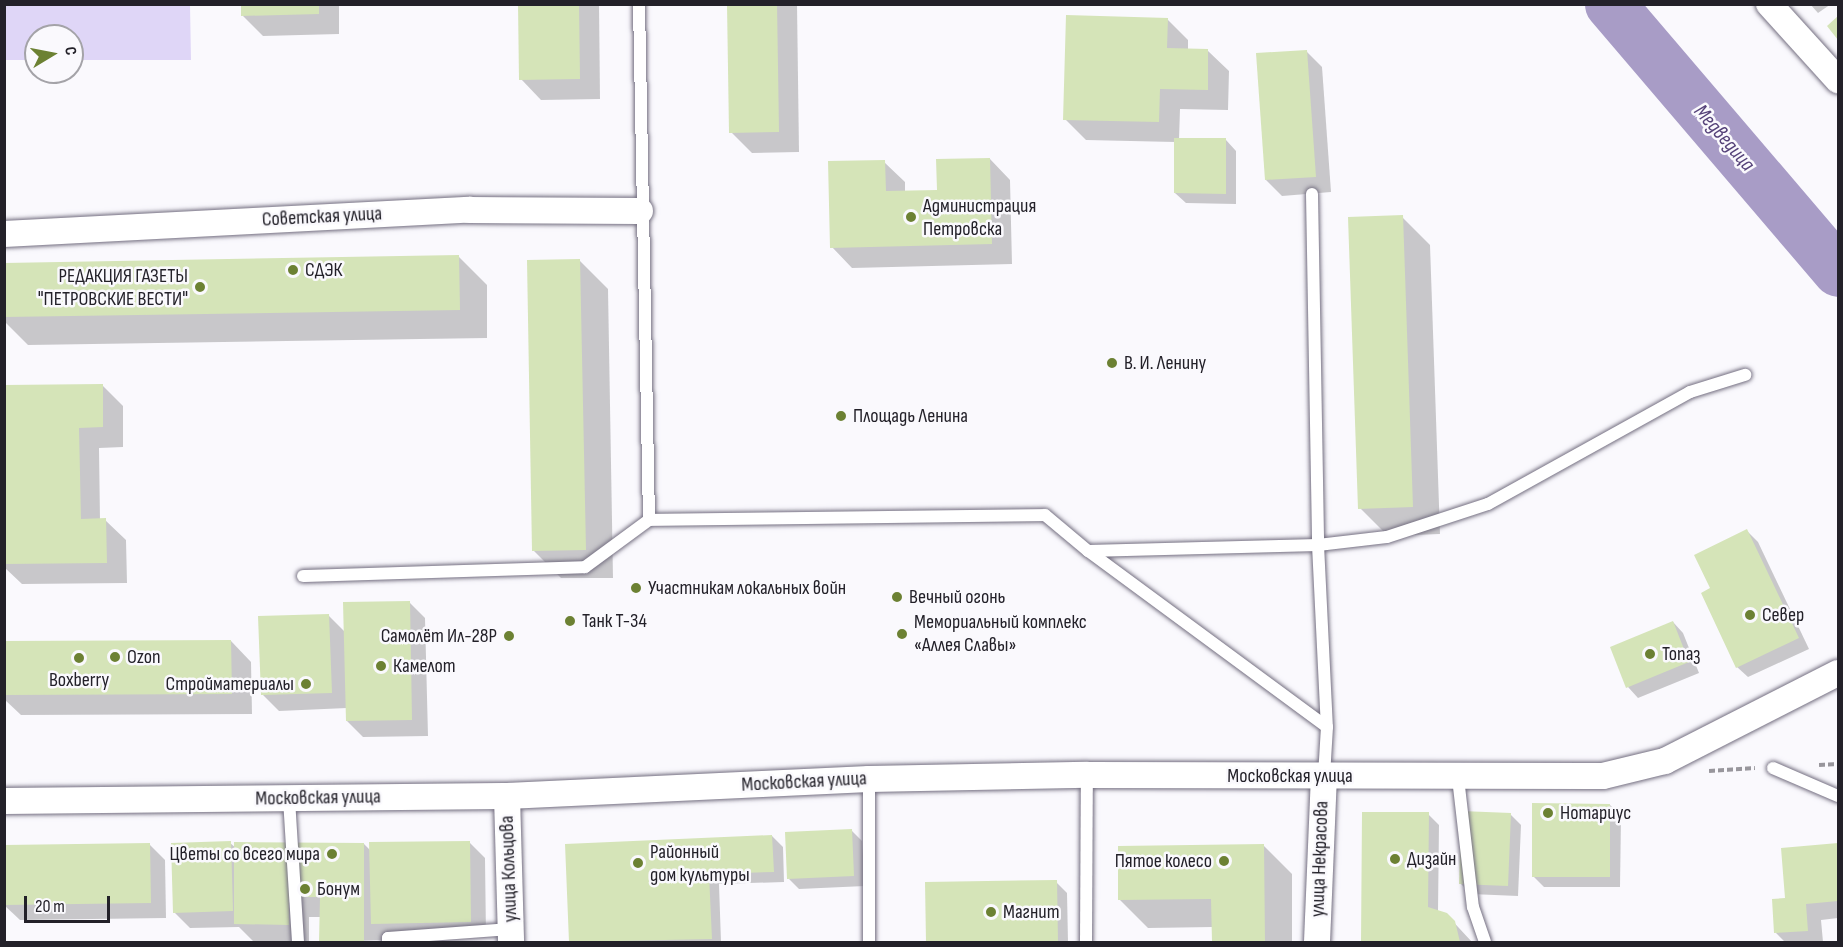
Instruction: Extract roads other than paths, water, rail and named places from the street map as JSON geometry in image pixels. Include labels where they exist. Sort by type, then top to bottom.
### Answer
[{"type":"street","points":[[1769,4],[1839,80]]},
{"type":"street","name":"Советская улица","points":[[4,234],[469,210],[640,211]]},
{"type":"street","name":"Московская улица","points":[[4,801],[507,796],[868,779],[1087,775],[1458,778],[1603,776],[1665,761],[1839,673]]},
{"type":"street","name":"улица Некрасова","points":[[1317,942],[1324,776]]},
{"type":"street","name":"улица Кольцова","points":[[507,796],[511,936]]},
{"type":"lane","points":[[639,4],[640,211],[649,520]]},
{"type":"lane","points":[[1312,194],[1318,545],[1327,727],[1324,776]]},
{"type":"lane","points":[[1088,551],[1318,545],[1387,537],[1488,504],[1690,392],[1745,375]]},
{"type":"lane","points":[[303,576],[585,567],[649,520],[1045,515],[1088,551],[1327,727]]},
{"type":"lane","points":[[1773,768],[1839,796]]},
{"type":"lane","points":[[1086,942],[1087,775]]},
{"type":"lane","points":[[1458,778],[1473,908],[1485,942]]},
{"type":"lane","points":[[868,779],[869,942]]},
{"type":"lane","points":[[289,799],[298,942]]},
{"type":"lane","points":[[388,942],[388,938],[511,936]]},
{"type":"waterway","name":"Медведица","points":[[1610,4],[1838,271]]},
{"type":"place","name":"Администрация Петровска","points":[[911,217]]},
{"type":"place","name":"СДЭК","points":[[293,270]]},
{"type":"place","name":"РЕДАКЦИЯ ГАЗЕТЫ \"ПЕТРОВСКИЕ ВЕСТИ\"","points":[[200,287]]},
{"type":"place","name":"В. И. Ленину","points":[[1112,363]]},
{"type":"place","name":"Площадь Ленина","points":[[841,416]]},
{"type":"place","name":"Участникам локальных войн","points":[[636,588]]},
{"type":"place","name":"Вечный огонь","points":[[897,597]]},
{"type":"place","name":"Север","points":[[1750,615]]},
{"type":"place","name":"Танк Т-34","points":[[570,621]]},
{"type":"place","name":"Мемориальный комплекс «Аллея Славы»","points":[[902,634]]},
{"type":"place","name":"Самолёт Ил-28Р","points":[[509,636]]},
{"type":"place","name":"Топаз","points":[[1650,654]]},
{"type":"place","name":"Ozon","points":[[115,657]]},
{"type":"place","name":"Boxberry","points":[[79,658]]},
{"type":"place","name":"Камелот","points":[[381,666]]},
{"type":"place","name":"Стройматериалы","points":[[306,684]]},
{"type":"place","name":"Нотариус","points":[[1548,813]]},
{"type":"place","name":"Цветы со всего мира","points":[[332,854]]},
{"type":"place","name":"Дизайн","points":[[1395,859]]},
{"type":"place","name":"Пятое колесо","points":[[1224,861]]},
{"type":"place","name":"Районный дом культуры","points":[[638,863]]},
{"type":"place","name":"Бонум","points":[[305,889]]},
{"type":"place","name":"Магнит","points":[[991,912]]}]
